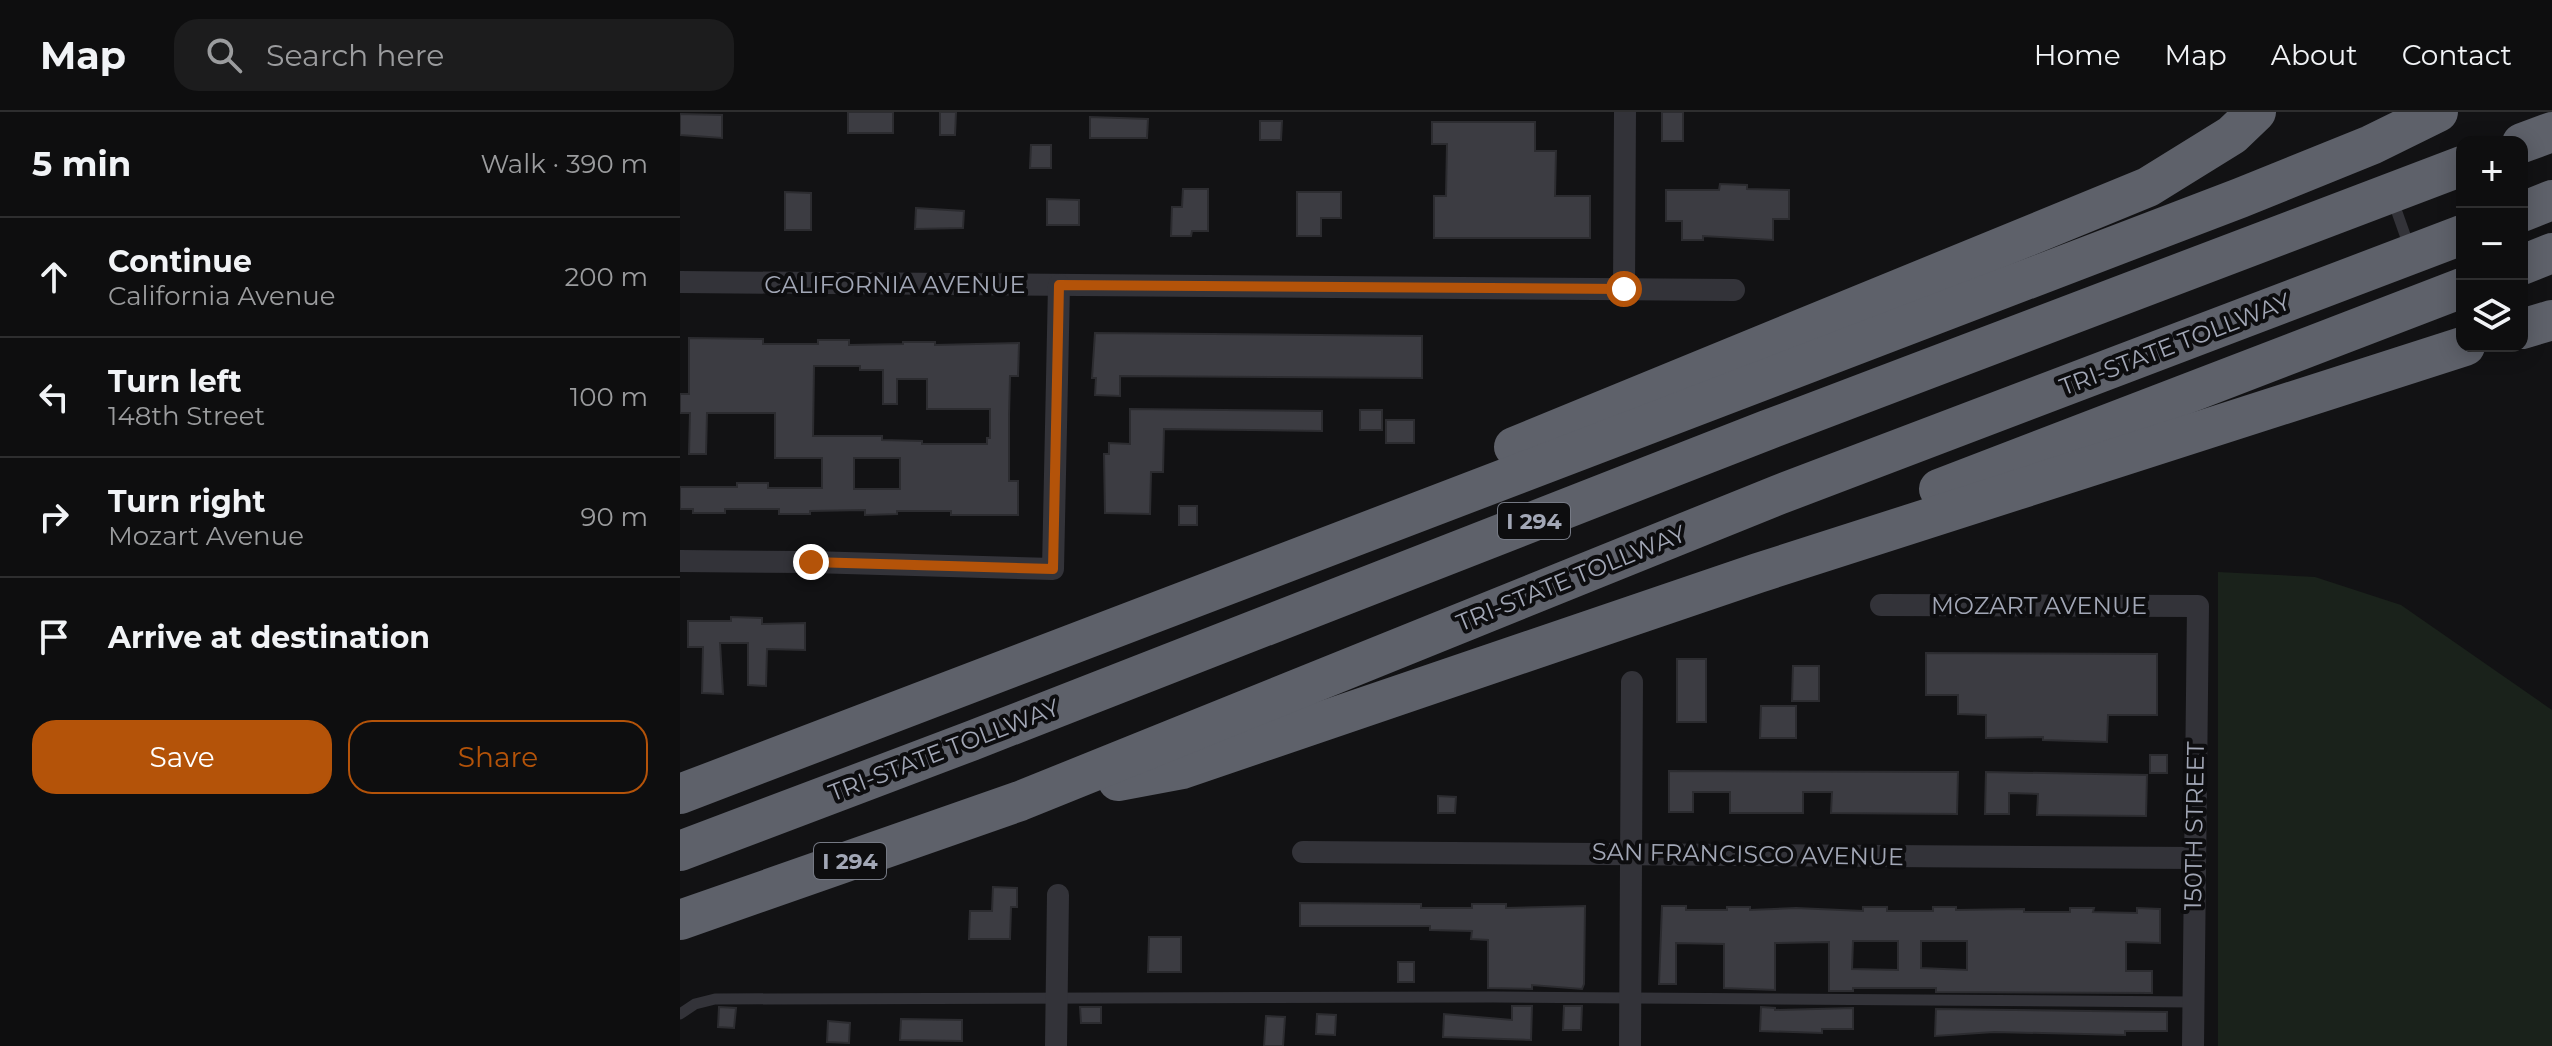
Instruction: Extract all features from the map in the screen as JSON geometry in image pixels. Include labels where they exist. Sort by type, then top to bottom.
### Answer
[{"type":"highway","points":[[1117,626],[1192,580],[2148,187],[2232,135],[2256,112]]},
{"type":"highway","points":[[680,794],[2226,204],[2371,145],[2438,112]]},
{"type":"highway","points":[[2528,141],[2552,132]]},
{"type":"highway","name":"TRI-STATE TOLLWAY","points":[[680,851],[2456,168]]},
{"type":"highway","points":[[2528,210],[2552,200]]},
{"type":"highway","name":"TRI-STATE TOLLWAY","points":[[680,920],[1020,801],[1778,495],[2456,237]]},
{"type":"highway","points":[[2528,263],[2552,253]]},
{"type":"highway","points":[[1758,573],[1904,503],[2456,290]]},
{"type":"highway","points":[[2528,327],[2552,320]]},
{"type":"highway","points":[[1020,801],[1182,769],[1758,573],[2456,349]]},
{"type":"street","points":[[1624,289],[1625,112]]},
{"type":"street","name":"CALIFORNIA AVENUE","points":[[680,282],[1734,290]]},
{"type":"street","points":[[680,561],[1053,569],[1059,285]]},
{"type":"street","name":"MOZART AVENUE","points":[[1881,605],[2198,606]]},
{"type":"street","name":"150TH STREET","points":[[2193,1046],[2198,606]]},
{"type":"street","points":[[1630,1046],[1632,682]]},
{"type":"street","name":"SAN FRANCISCO AVENUE","points":[[1303,852],[2193,858]]},
{"type":"street","points":[[1056,1046],[1058,895]]},
{"type":"lane","points":[[2390,193],[2412,254]]},
{"type":"lane","points":[[680,1014],[695,1004],[715,999],[1494,997],[2193,1002]]},
{"type":"shaded area","points":[[2218,572],[2315,577],[2401,605],[2552,710],[2552,1046],[2218,1046]]},
{"type":"building","points":[[848,112],[893,112],[893,133],[848,133]]},
{"type":"building","points":[[940,112],[956,112],[955,135],[940,135]]},
{"type":"building","points":[[1662,112],[1683,112],[1683,141],[1662,141]]},
{"type":"building","points":[[680,114],[722,115],[722,138],[680,135]]},
{"type":"building","points":[[1090,117],[1148,119],[1147,138],[1090,138]]},
{"type":"building","points":[[1260,121],[1282,121],[1281,140],[1260,140]]},
{"type":"building","points":[[1432,122],[1535,122],[1535,151],[1556,151],[1555,196],[1590,196],[1590,238],[1434,238],[1434,196],[1446,196],[1447,144],[1432,144]]},
{"type":"building","points":[[1031,145],[1051,145],[1051,168],[1030,168]]},
{"type":"building","points":[[1720,184],[1747,185],[1747,189],[1789,190],[1789,219],[1773,219],[1773,240],[1703,236],[1703,240],[1682,240],[1682,221],[1666,221],[1666,190],[1719,190]]},
{"type":"building","points":[[1183,189],[1208,189],[1208,231],[1192,231],[1191,236],[1171,236],[1172,207],[1182,207]]},
{"type":"building","points":[[785,192],[811,193],[811,230],[785,230]]},
{"type":"building","points":[[1297,192],[1341,192],[1341,218],[1321,218],[1321,236],[1297,236]]},
{"type":"building","points":[[1047,199],[1079,200],[1079,225],[1047,225]]},
{"type":"building","points":[[916,208],[964,211],[963,228],[915,229]]},
{"type":"building","points":[[1095,333],[1422,336],[1422,378],[1120,376],[1120,396],[1095,395],[1096,378],[1092,378]]},
{"type":"building","points":[[689,338],[763,339],[763,344],[818,344],[818,340],[849,340],[849,345],[1019,343],[1018,376],[1010,376],[1009,416],[1009,481],[1018,481],[1018,515],[897,511],[897,514],[865,515],[865,510],[779,514],[779,509],[725,509],[725,513],[693,513],[693,509],[680,509],[680,487],[737,487],[737,483],[768,483],[768,488],[822,488],[822,458],[775,458],[775,413],[707,413],[706,454],[689,454],[690,413],[680,413],[680,394],[689,394]],"holes":[[[814,366],[860,366],[860,370],[883,370],[883,404],[897,404],[897,379],[927,379],[927,409],[990,409],[990,438],[987,438],[987,444],[922,444],[922,441],[882,440],[882,436],[813,436]],[[854,458],[900,458],[900,489],[854,489]]]},
{"type":"building","points":[[1130,409],[1322,411],[1322,431],[1164,429],[1163,472],[1151,472],[1150,514],[1105,513],[1104,454],[1109,454],[1109,443],[1130,444]]},
{"type":"building","points":[[1360,410],[1382,410],[1382,430],[1360,430]]},
{"type":"building","points":[[1386,420],[1414,420],[1414,443],[1386,443]]},
{"type":"building","points":[[1179,506],[1197,506],[1197,525],[1179,525]]},
{"type":"building","points":[[731,617],[762,618],[762,624],[805,623],[805,650],[767,649],[766,686],[748,685],[748,643],[720,643],[723,694],[702,693],[703,647],[688,647],[688,621],[731,621]]},
{"type":"building","points":[[1926,653],[2157,654],[2157,715],[2108,715],[2107,742],[2043,740],[2043,737],[1986,738],[1986,715],[1958,714],[1958,695],[1926,695]]},
{"type":"building","points":[[1677,659],[1706,659],[1706,722],[1677,722]]},
{"type":"building","points":[[1793,666],[1819,666],[1819,701],[1792,701]]},
{"type":"building","points":[[1761,706],[1796,706],[1796,738],[1760,738]]},
{"type":"building","points":[[2150,755],[2167,755],[2167,773],[2150,773]]},
{"type":"building","points":[[1669,771],[1958,772],[1957,814],[1831,813],[1832,792],[1803,792],[1803,813],[1730,813],[1730,792],[1693,792],[1693,812],[1669,812]]},
{"type":"building","points":[[1986,772],[2147,775],[2146,816],[2037,815],[2038,794],[2009,793],[2009,814],[1985,814]]},
{"type":"building","points":[[1438,796],[1456,797],[1455,813],[1438,813]]},
{"type":"building","points":[[993,887],[1017,888],[1017,907],[1011,907],[1010,939],[969,939],[970,911],[992,911]]},
{"type":"building","points":[[1300,903],[1421,904],[1421,908],[1472,908],[1472,904],[1506,904],[1506,908],[1585,906],[1584,984],[1582,989],[1532,985],[1532,989],[1488,988],[1488,940],[1471,939],[1472,931],[1430,930],[1430,926],[1300,926]]},
{"type":"building","points":[[1662,906],[1686,906],[1686,910],[1750,907],[1750,910],[1796,908],[1863,911],[1863,907],[1887,907],[1887,911],[1933,911],[1933,907],[1956,907],[1956,910],[2024,909],[2024,912],[2070,912],[2070,908],[2094,908],[2093,912],[2137,913],[2137,908],[2160,909],[2160,943],[2126,942],[2126,971],[2152,971],[2152,993],[1936,992],[1936,988],[1829,991],[1829,942],[1775,943],[1775,990],[1724,988],[1724,944],[1676,943],[1676,984],[1659,984]],"holes":[[[1853,941],[1898,941],[1898,970],[1852,969]],[[1921,941],[1967,941],[1967,970],[1921,968]]]},
{"type":"building","points":[[1149,937],[1181,937],[1181,972],[1148,972]]},
{"type":"building","points":[[1398,962],[1414,962],[1414,982],[1398,982]]},
{"type":"building","points":[[1512,1006],[1532,1006],[1531,1040],[1443,1037],[1444,1014],[1512,1020]]},
{"type":"building","points":[[1564,1006],[1582,1006],[1581,1030],[1563,1030]]},
{"type":"building","points":[[719,1007],[736,1008],[734,1028],[718,1027]]},
{"type":"building","points":[[1080,1007],[1101,1007],[1101,1023],[1081,1023]]},
{"type":"building","points":[[1761,1007],[1775,1010],[1853,1008],[1853,1029],[1822,1029],[1822,1033],[1760,1031]]},
{"type":"building","points":[[1936,1009],[2167,1012],[2167,1031],[2125,1031],[2125,1035],[1994,1032],[1935,1036]]},
{"type":"building","points":[[1317,1014],[1336,1015],[1335,1035],[1316,1034]]},
{"type":"building","points":[[1266,1016],[1285,1017],[1283,1046],[1264,1046]]},
{"type":"building","points":[[901,1019],[962,1020],[962,1041],[900,1040]]},
{"type":"building","points":[[828,1021],[850,1023],[849,1043],[827,1042]]},
{"type":"route","points":[[811,562],[1053,569],[1059,285],[1624,289]]}]
